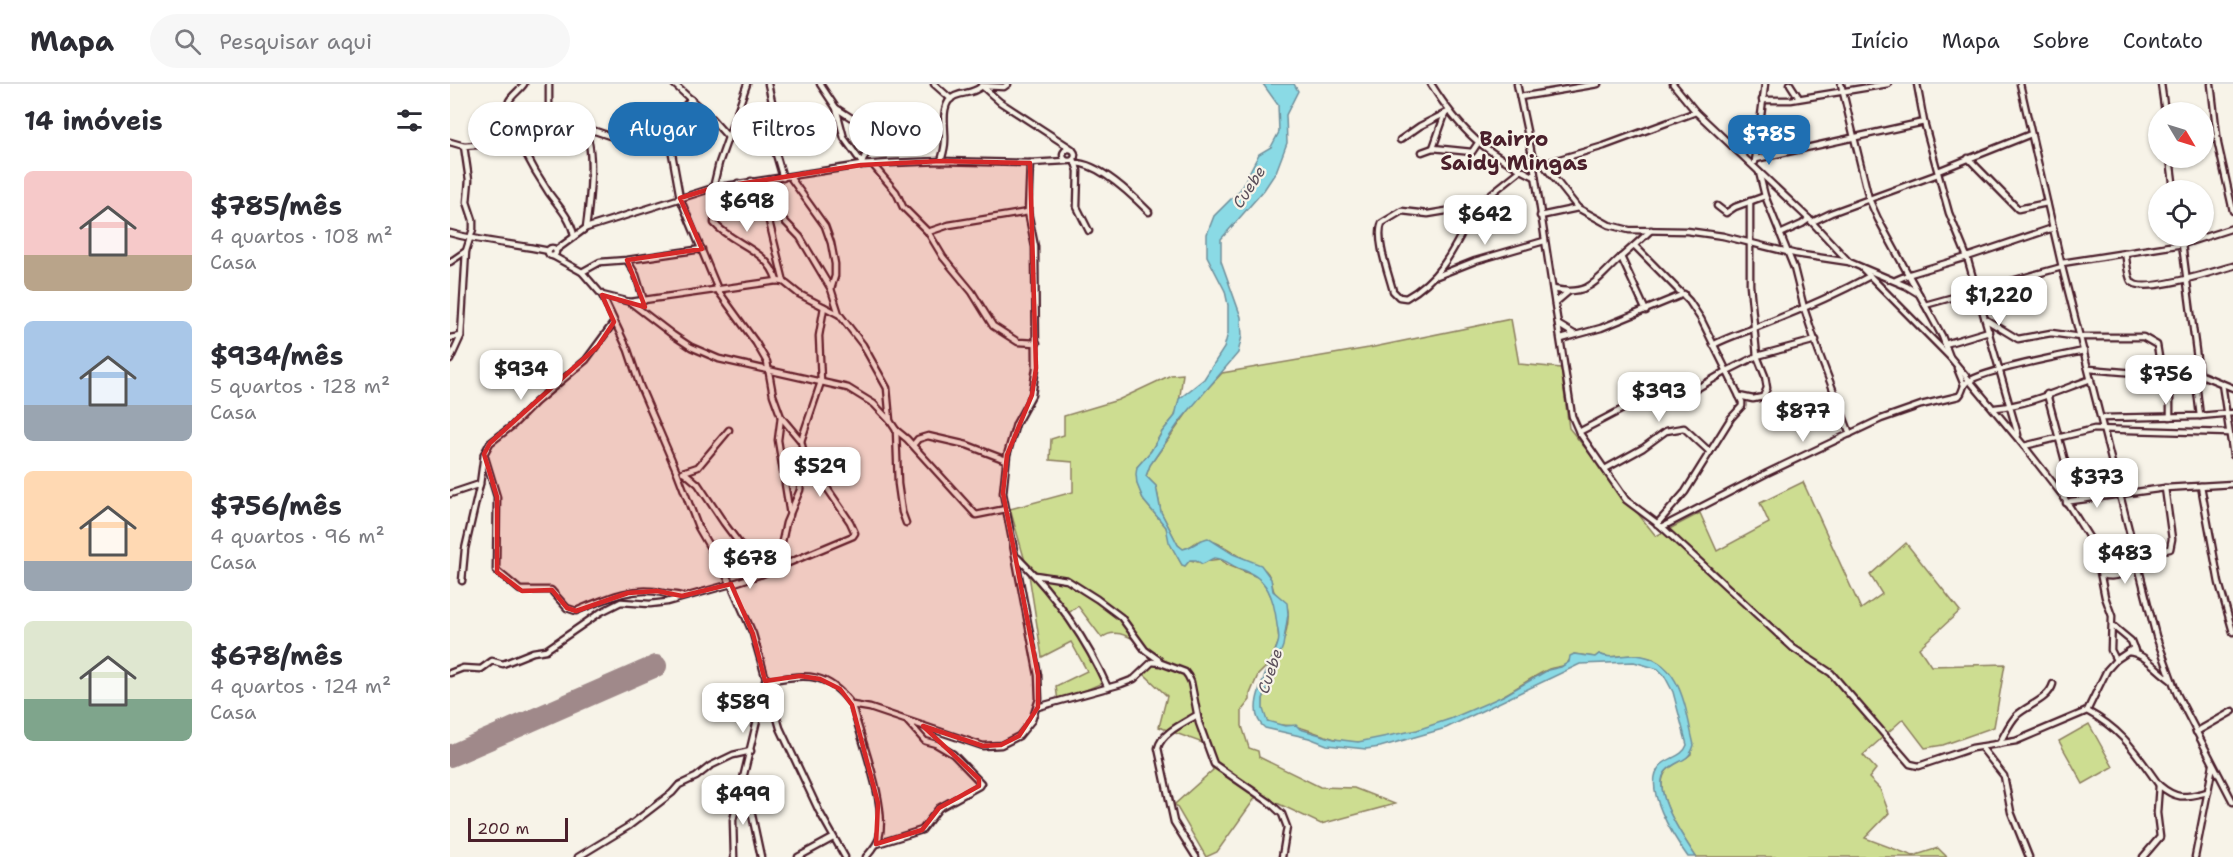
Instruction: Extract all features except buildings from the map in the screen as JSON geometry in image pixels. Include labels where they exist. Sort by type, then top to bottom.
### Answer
[{"type":"street","points":[[509,102],[524,84]]},
{"type":"street","points":[[549,84],[549,102]]},
{"type":"street","points":[[674,84],[728,137]]},
{"type":"street","points":[[713,188],[747,84]]},
{"type":"street","points":[[768,84],[773,106],[776,154],[783,178]]},
{"type":"street","points":[[820,84],[832,102]]},
{"type":"street","points":[[934,84],[951,99]]},
{"type":"street","points":[[941,161],[945,143],[944,112],[951,99],[974,92],[981,85],[1004,87],[1008,84]]},
{"type":"street","points":[[1431,84],[1447,113],[1463,130],[1478,143],[1535,177]]},
{"type":"street","points":[[1517,84],[1532,155],[1572,416],[1579,432],[1626,500],[1660,525],[1786,642],[1831,673],[1910,764],[1919,766],[1940,758],[2030,736],[2087,711],[2107,670],[2116,660],[2134,650]]},
{"type":"street","points":[[1520,97],[1598,84]]},
{"type":"street","points":[[1672,84],[1696,112],[1811,221],[1849,262]]},
{"type":"street","points":[[1752,167],[1756,159],[1765,84]]},
{"type":"street","points":[[1790,84],[1799,98]]},
{"type":"street","points":[[1841,84],[1869,199],[1889,240],[1910,274],[1950,357]]},
{"type":"street","points":[[1762,100],[1799,98],[1888,84]]},
{"type":"street","points":[[1917,84],[1924,122],[1949,213],[1967,257],[2020,439]]},
{"type":"street","points":[[2020,84],[2062,265],[2133,553],[2156,636],[2171,680],[2233,802]]},
{"type":"street","points":[[2162,84],[2164,102]]},
{"type":"street","points":[[2211,84],[2218,144],[2233,208]]},
{"type":"street","points":[[981,85],[1000,102],[1063,142],[1075,154],[1074,161],[1078,171],[1077,207],[1089,231]]},
{"type":"street","points":[[688,102],[691,99]]},
{"type":"street","points":[[837,109],[875,133],[861,164]]},
{"type":"street","points":[[837,112],[844,138],[861,164]]},
{"type":"street","points":[[1543,164],[1604,146],[1696,112]]},
{"type":"street","points":[[1400,140],[1420,126],[1447,113]]},
{"type":"street","points":[[1433,148],[1447,113]]},
{"type":"street","points":[[1756,159],[1924,122]]},
{"type":"street","points":[[1780,234],[2031,134]]},
{"type":"street","points":[[450,142],[468,146]]},
{"type":"street","points":[[1063,142],[1063,153],[1066,160]]},
{"type":"street","points":[[1422,152],[1433,148],[1472,152],[1478,143]]},
{"type":"street","points":[[450,360],[461,336],[466,250],[473,225],[467,202],[470,183],[464,146]]},
{"type":"street","points":[[1056,162],[1067,149],[1072,150]]},
{"type":"street","points":[[1532,155],[1543,164],[1578,208],[1596,219],[1620,228],[1687,231],[1750,242],[1787,252],[1849,262],[1896,280],[1919,294]]},
{"type":"street","points":[[527,156],[566,216],[574,236]]},
{"type":"street","points":[[586,228],[591,156]]},
{"type":"street","points":[[672,156],[680,198],[717,288],[756,343],[770,369],[770,382],[781,417],[801,441],[804,454],[800,490],[786,523],[780,551],[768,570]]},
{"type":"street","points":[[1968,158],[2018,209],[2047,203]]},
{"type":"street","points":[[553,256],[556,250],[586,228],[713,188],[861,164],[941,161],[1030,164],[1074,161],[1095,168],[1136,199],[1149,212]]},
{"type":"street","points":[[852,705],[862,706],[982,746],[992,747],[1012,741],[1019,736],[1032,720],[1038,707],[1038,675],[1003,483],[1006,460],[1016,424],[1032,395],[1036,368],[1035,247],[1028,212],[1030,164]]},
{"type":"street","points":[[873,165],[896,192],[903,207],[928,232],[943,257],[972,292],[993,326],[1018,342],[1037,343]]},
{"type":"street","points":[[1476,206],[1428,214],[1402,212],[1387,219],[1380,226],[1385,259],[1396,295],[1406,298],[1434,277],[1455,249],[1476,206],[1521,170]]},
{"type":"street","points":[[1759,172],[1765,196],[1787,252],[1804,308],[1850,434]]},
{"type":"street","points":[[790,177],[825,226],[835,264],[835,276],[831,289]]},
{"type":"street","points":[[751,181],[766,203],[800,237],[831,289],[839,314],[863,345],[882,378],[889,398],[890,421]]},
{"type":"street","points":[[738,183],[716,215],[714,223],[723,232],[757,253],[771,269],[777,281]]},
{"type":"street","points":[[1717,206],[1726,213],[1765,196]]},
{"type":"street","points":[[766,203],[784,282]]},
{"type":"street","points":[[1739,396],[1758,399],[1765,394],[1765,376],[1757,356],[1750,285],[1748,204]]},
{"type":"street","points":[[1540,216],[1578,208]]},
{"type":"street","points":[[928,232],[949,225],[1028,212]]},
{"type":"street","points":[[1896,280],[2053,228]]},
{"type":"street","points":[[2214,234],[2233,228]]},
{"type":"street","points":[[1553,289],[1568,292],[1589,288],[1651,230]]},
{"type":"street","points":[[450,232],[469,238],[549,251],[552,248],[556,250]]},
{"type":"street","points":[[1434,277],[1475,261],[1544,241]]},
{"type":"street","points":[[1635,246],[1689,301],[1701,319],[1742,406],[1731,418],[1685,492],[1664,514],[1660,525]]},
{"type":"street","points":[[1925,305],[2062,265],[2170,246]]},
{"type":"street","points":[[2183,246],[2200,416]]},
{"type":"street","points":[[582,272],[600,262],[702,249]]},
{"type":"street","points":[[450,262],[466,250]]},
{"type":"street","points":[[549,251],[550,255],[582,272],[602,295],[628,350],[640,386],[698,527],[731,584],[753,634],[765,683],[780,728],[833,838],[845,857]]},
{"type":"street","points":[[2125,253],[2131,281],[2134,284],[2188,280],[2233,266]]},
{"type":"street","points":[[1621,257],[1646,311]]},
{"type":"street","points":[[627,260],[636,275],[644,302]]},
{"type":"street","points":[[1861,266],[1950,357],[1995,408],[2068,502],[2095,547],[2105,597],[2112,616],[2111,650],[2116,660]]},
{"type":"street","points":[[1713,345],[1735,334],[1834,296],[1870,276]]},
{"type":"street","points":[[602,295],[630,302],[644,302],[717,288],[777,281],[784,282],[799,294],[839,314]]},
{"type":"street","points":[[1555,303],[1568,292]]},
{"type":"street","points":[[1561,339],[1601,328],[1682,296]]},
{"type":"street","points":[[630,302],[673,335],[706,354],[719,359],[837,385],[857,392],[874,404],[976,515],[1006,508]]},
{"type":"street","points":[[801,441],[821,382],[819,336],[824,307]]},
{"type":"street","points":[[1985,319],[2018,339],[2051,333],[2080,337],[2143,337],[2157,345],[2163,375]]},
{"type":"street","points":[[462,581],[465,549],[482,477],[484,454],[490,443],[586,360],[614,322]]},
{"type":"street","points":[[1559,325],[1574,334]]},
{"type":"street","points":[[1945,344],[1989,331]]},
{"type":"street","points":[[450,339],[461,336]]},
{"type":"street","points":[[1579,432],[1657,391],[1664,390],[1672,399],[1677,400],[1757,356],[1816,340]]},
{"type":"street","points":[[1964,385],[1970,380],[2000,370],[2084,351]]},
{"type":"street","points":[[1660,525],[1881,418],[1921,405],[1955,398],[1962,393],[1964,385],[1957,366]]},
{"type":"street","points":[[2089,369],[2163,375],[2197,374],[2233,388]]},
{"type":"street","points":[[2170,375],[2170,417]]},
{"type":"street","points":[[1995,408],[2010,407],[2091,380]]},
{"type":"street","points":[[2222,384],[2233,455]]},
{"type":"street","points":[[2047,394],[2069,476]]},
{"type":"street","points":[[2101,418],[2233,413]]},
{"type":"street","points":[[781,417],[778,440],[790,515]]},
{"type":"street","points":[[1848,426],[1856,430]]},
{"type":"street","points":[[1605,469],[1666,431],[1684,428],[1710,452]]},
{"type":"street","points":[[677,472],[698,467],[729,430]]},
{"type":"street","points":[[896,430],[898,484],[906,523]]},
{"type":"street","points":[[2024,446],[2085,430],[2229,434]]},
{"type":"street","points":[[913,445],[928,436],[967,445],[1006,460]]},
{"type":"street","points":[[484,454],[497,496],[496,570],[520,590],[550,590],[567,608],[576,611],[613,596],[628,593],[657,591],[682,597]]},
{"type":"street","points":[[450,673],[464,668],[481,669],[492,661],[503,664],[534,652],[546,650],[601,612],[621,602],[650,604],[668,602],[731,584],[762,574],[855,535],[850,522],[804,454]]},
{"type":"street","points":[[684,472],[698,484],[762,574]]},
{"type":"street","points":[[450,494],[480,484]]},
{"type":"street","points":[[2068,502],[2165,488],[2233,484]]},
{"type":"street","points":[[2201,486],[2219,583],[2233,632]]},
{"type":"street","points":[[2102,575],[2111,577],[2124,573],[2145,553],[2172,547],[2165,488]]},
{"type":"street","points":[[1650,517],[1664,514]]},
{"type":"street","points":[[2133,553],[2145,553]]},
{"type":"street","points":[[1017,557],[1055,598],[1076,627],[1090,649],[1108,688]]},
{"type":"street","points":[[1034,574],[1067,580],[1097,599],[1121,617],[1145,650],[1161,663]]},
{"type":"street","points":[[2113,626],[2131,641],[2134,650],[2171,680]]},
{"type":"street","points":[[1038,707],[1134,679],[1152,662],[1185,672],[1191,682],[1197,716],[1214,764],[1269,802],[1282,814],[1287,827],[1282,857]]},
{"type":"street","points":[[765,683],[800,675],[820,679],[840,689],[852,705],[868,755],[878,803],[880,831],[876,844],[866,857]]},
{"type":"street","points":[[734,857],[733,820],[751,751],[765,683]]},
{"type":"street","points":[[1999,744],[2019,713],[2050,691],[2053,684]]},
{"type":"street","points":[[2087,711],[2106,721],[2125,737],[2159,785],[2167,791],[2182,797],[2208,792]]},
{"type":"street","points":[[2196,732],[2233,711]]},
{"type":"street","points":[[1196,857],[1174,822],[1158,748],[1166,735],[1197,716]]},
{"type":"street","points":[[876,844],[922,830],[939,808],[981,783],[954,754],[925,741],[906,720]]},
{"type":"street","points":[[1981,747],[2004,776],[2011,812],[2029,857]]},
{"type":"street","points":[[578,857],[629,826],[672,794],[679,785],[696,777],[710,766],[733,755],[751,751]]},
{"type":"street","points":[[2195,857],[2213,765]]},
{"type":"street","points":[[2143,857],[2160,837],[2157,813],[2159,785]]},
{"type":"street","points":[[741,789],[752,814],[761,857]]},
{"type":"street","points":[[798,857],[833,838]]},
{"type":"highlighted area","points":[[941,161],[1030,163],[1036,368],[1032,395],[1007,455],[1003,493],[1038,675],[1038,707],[1019,736],[1001,745],[983,746],[923,726],[979,779],[979,786],[939,808],[922,830],[876,844],[878,803],[852,705],[840,689],[820,679],[800,676],[765,681],[753,634],[731,584],[682,596],[657,591],[628,593],[576,611],[567,608],[552,590],[522,591],[497,572],[497,497],[484,454],[490,443],[598,346],[614,322],[602,295],[645,307],[627,260],[702,249],[680,198],[713,188],[861,165]]},
{"type":"green space","points":[[1511,319],[1519,364],[1561,368],[1569,428],[1656,536],[1700,513],[1717,551],[1769,523],[1760,503],[1803,482],[1861,609],[1882,594],[1870,575],[1906,543],[1960,611],[1919,648],[1931,666],[2005,664],[1994,727],[1943,745],[1925,748],[1903,719],[1863,755],[1876,769],[1869,778],[1880,789],[1889,813],[1865,838],[1913,856],[1938,848],[1947,857],[1696,857],[1678,828],[1663,793],[1662,782],[1667,770],[1691,754],[1679,689],[1653,659],[1635,655],[1606,657],[1599,654],[1595,657],[1574,654],[1566,665],[1549,669],[1492,702],[1455,718],[1394,737],[1350,742],[1289,725],[1273,724],[1266,720],[1262,705],[1269,678],[1286,633],[1287,606],[1274,591],[1265,570],[1224,546],[1205,540],[1183,549],[1178,545],[1161,512],[1156,486],[1146,476],[1150,465],[1194,403],[1222,373],[1369,348]]},
{"type":"green space","points":[[1183,374],[1175,416],[1137,467],[1137,483],[1144,501],[1166,527],[1172,547],[1182,565],[1185,566],[1190,560],[1198,562],[1220,559],[1228,565],[1260,578],[1266,585],[1276,608],[1279,641],[1270,663],[1258,675],[1250,694],[1250,700],[1242,710],[1242,726],[1249,748],[1258,751],[1259,757],[1320,787],[1354,788],[1395,804],[1321,824],[1258,794],[1217,852],[1206,857],[1175,804],[1213,770],[1203,743],[1159,727],[1167,696],[1143,673],[1149,659],[1148,649],[1132,638],[1120,634],[1113,633],[1102,638],[1078,606],[1066,615],[1107,681],[1058,702],[1056,686],[1087,671],[1071,642],[1042,657],[1029,575],[1010,509],[1073,492],[1073,462],[1050,460],[1051,439],[1064,435],[1064,416],[1118,400],[1171,375]]},
{"type":"green space","points":[[2089,724],[2113,767],[2083,784],[2059,741]]},
{"type":"water","name":"Cuebe","points":[[1263,84],[1294,84],[1298,91],[1286,115],[1287,143],[1276,172],[1264,190],[1221,239],[1221,261],[1241,317],[1242,336],[1238,353],[1180,421],[1150,465],[1146,476],[1156,486],[1161,512],[1178,545],[1183,549],[1208,538],[1233,554],[1261,565],[1271,579],[1273,591],[1287,603],[1288,614],[1283,646],[1263,699],[1267,721],[1285,726],[1296,725],[1300,729],[1334,739],[1358,742],[1417,730],[1450,719],[1505,695],[1548,670],[1561,667],[1569,662],[1570,656],[1574,654],[1595,657],[1599,654],[1613,657],[1636,655],[1651,659],[1663,666],[1672,676],[1679,688],[1688,716],[1694,745],[1692,751],[1686,758],[1667,770],[1662,778],[1662,789],[1677,827],[1696,857],[1688,857],[1682,849],[1668,826],[1657,799],[1656,774],[1661,765],[1682,752],[1687,745],[1673,692],[1658,669],[1634,662],[1580,664],[1446,728],[1366,749],[1327,745],[1309,738],[1265,728],[1258,720],[1256,710],[1260,687],[1279,639],[1274,606],[1268,590],[1257,577],[1220,559],[1214,558],[1202,564],[1196,560],[1190,560],[1185,566],[1182,565],[1169,542],[1166,527],[1144,501],[1137,484],[1136,474],[1137,467],[1175,416],[1179,399],[1204,379],[1224,348],[1228,333],[1228,305],[1225,291],[1207,256],[1207,234],[1214,216],[1240,190],[1259,154],[1271,147],[1279,132],[1278,105]]},
{"type":"runway","points":[[450,756],[656,666]]},
{"type":"district","name":"Bairro Saidy Mingas","points":[[1514,151]]}]
